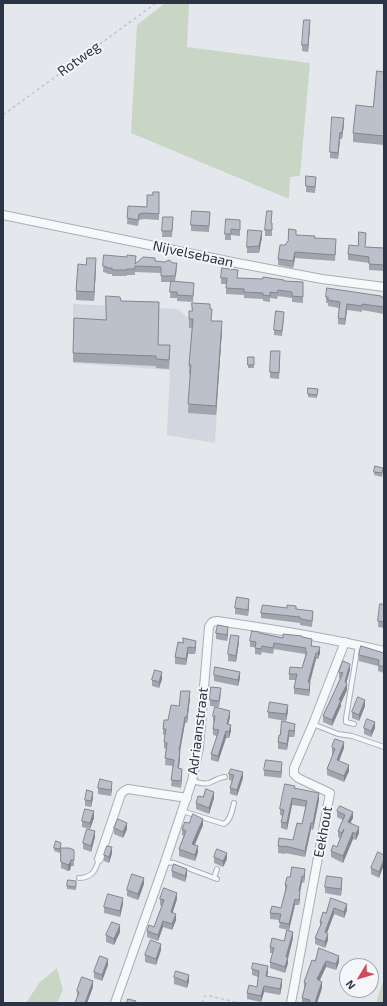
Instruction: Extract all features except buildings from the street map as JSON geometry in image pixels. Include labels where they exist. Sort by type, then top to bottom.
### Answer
[{"type":"street","name":"Nijvelsebaan","points":[[3,215],[322,280],[384,287]]},
{"type":"street","name":"Adriaanstraat","points":[[115,1003],[192,781],[199,748],[210,623],[217,620],[358,644],[384,651]]},
{"type":"street","name":"Eekhout","points":[[291,1003],[330,793],[298,778],[294,774],[294,768],[345,642]]},
{"type":"street","points":[[100,859],[121,794],[124,791],[128,789],[187,798]]},
{"type":"lane","points":[[354,724],[346,722],[346,718],[358,644]]},
{"type":"lane","points":[[313,724],[338,734],[352,736],[384,747]]},
{"type":"lane","points":[[192,781],[201,784],[225,777]]},
{"type":"lane","points":[[182,810],[224,824],[227,823],[230,818],[234,803]]},
{"type":"lane","points":[[79,878],[84,878],[90,875],[96,868],[100,859]]},
{"type":"lane","points":[[165,862],[174,863],[216,878],[216,869]]},
{"type":"path","name":"Rotweg","points":[[3,115],[156,3]]},
{"type":"path","points":[[202,1003],[205,996],[239,1003]]},
{"type":"shaded area","points":[[73,304],[178,309],[199,328],[222,330],[215,443],[167,435],[170,370],[73,363]]},
{"type":"green space","points":[[165,3],[189,3],[187,47],[310,63],[300,176],[290,177],[289,199],[131,133],[137,25]]},
{"type":"green space","points":[[57,968],[63,990],[57,1003],[26,1003],[39,983]]},
{"type":"green space","points":[[384,978],[384,1003],[376,1003],[378,998],[379,998]]}]
